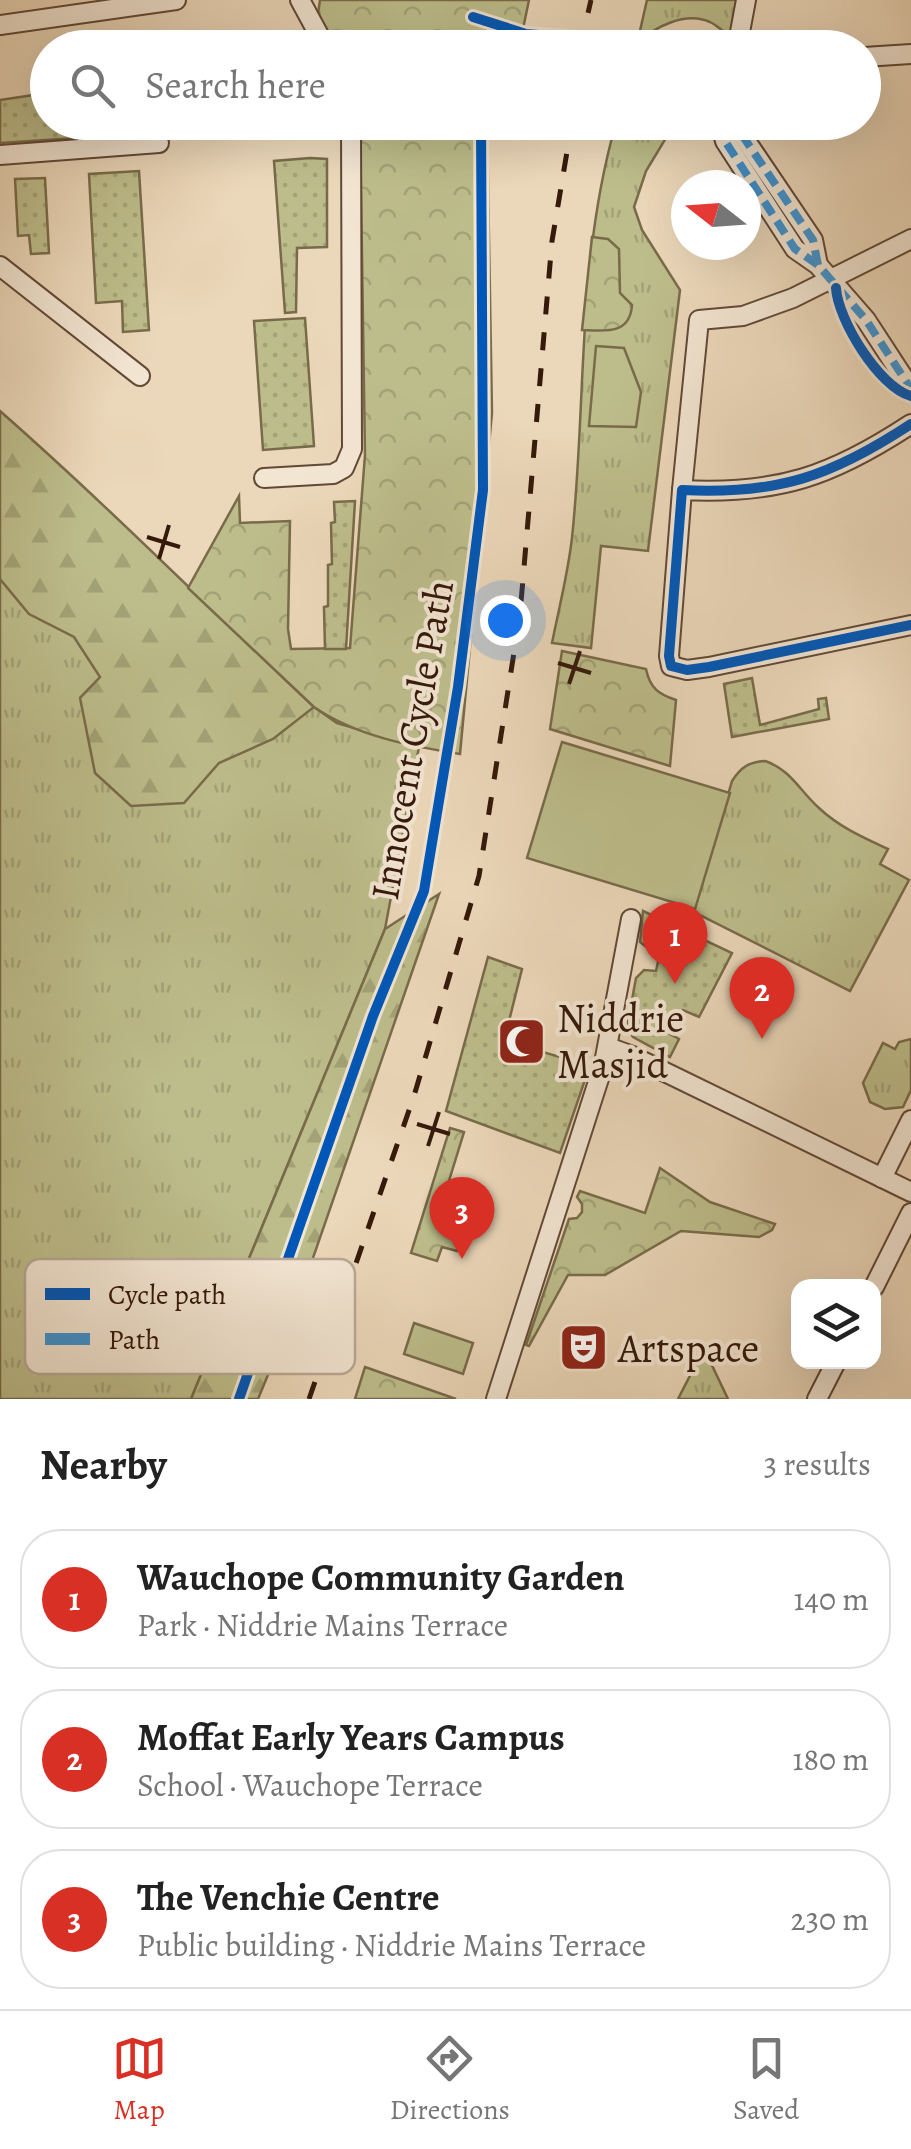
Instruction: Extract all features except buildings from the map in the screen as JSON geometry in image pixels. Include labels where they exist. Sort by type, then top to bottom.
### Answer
[{"type":"street","points":[[0,25],[58,8],[176,0]]},
{"type":"street","points":[[300,0],[316,30]]},
{"type":"street","points":[[740,30],[746,0]]},
{"type":"street","points":[[881,56],[911,54]]},
{"type":"street","points":[[264,478],[333,474],[344,468],[352,450],[351,140]]},
{"type":"street","points":[[724,140],[795,249],[823,272],[866,320],[911,390]]},
{"type":"street","points":[[0,155],[159,143]]},
{"type":"street","points":[[911,239],[823,272],[793,298],[742,316],[698,320],[669,645],[672,666],[677,669],[709,668],[911,625]]},
{"type":"street","points":[[0,266],[140,376]]},
{"type":"street","points":[[682,490],[728,492],[794,484],[868,453],[911,424]]},
{"type":"street","points":[[496,1399],[608,1048],[630,919]]},
{"type":"street","points":[[608,1048],[630,1054],[911,1192]]},
{"type":"street","points":[[882,1178],[911,1120]]},
{"type":"street","points":[[878,1279],[911,1214]]},
{"type":"street","points":[[817,1399],[832,1369]]},
{"type":"green space","points":[[320,0],[529,0],[523,30],[327,30],[318,14]]},
{"type":"green space","points":[[647,0],[739,0],[731,30],[690,18],[656,30],[640,30]]},
{"type":"green space","points":[[30,96],[30,140],[46,140],[0,143],[0,100]]},
{"type":"green space","points":[[360,140],[487,140],[492,413],[460,754],[384,738],[330,717],[314,707],[188,588],[239,496],[240,523],[290,521],[291,649],[350,648],[365,455]]},
{"type":"green space","points":[[612,140],[665,140],[646,171],[634,207],[642,230],[680,290],[648,551],[601,546],[591,648],[552,643],[572,538],[588,278]]},
{"type":"green space","points":[[327,159],[327,247],[297,248],[296,312],[285,313],[274,161]]},
{"type":"green space","points":[[139,171],[149,330],[123,332],[122,301],[96,303],[89,174]]},
{"type":"green space","points":[[45,178],[49,253],[31,254],[29,235],[18,236],[15,179]]},
{"type":"green space","points":[[592,237],[608,239],[619,249],[620,293],[632,305],[627,322],[615,329],[582,330]]},
{"type":"green space","points":[[305,318],[314,446],[263,450],[254,321]]},
{"type":"green space","points":[[596,346],[624,348],[641,392],[636,427],[589,426]]},
{"type":"green space","points":[[0,411],[314,707],[273,739],[219,763],[184,803],[131,806],[95,773],[80,698],[100,677],[74,637],[29,614],[0,579]]},
{"type":"green space","points":[[0,413],[314,707],[337,723],[419,747],[385,929],[249,1259],[25,1259],[25,1374],[201,1374],[191,1399],[0,1399]]},
{"type":"green space","points":[[355,501],[346,649],[325,649],[324,607],[328,606],[328,565],[332,564],[334,502]]},
{"type":"green space","points":[[562,651],[646,669],[656,689],[676,700],[670,766],[550,729]]},
{"type":"green space","points":[[752,678],[760,725],[819,709],[818,699],[826,698],[829,719],[732,737],[724,684]]},
{"type":"green space","points":[[562,742],[730,793],[695,909],[527,858]]},
{"type":"green space","points":[[765,761],[788,775],[835,821],[888,849],[880,864],[909,880],[850,991],[694,912],[732,781],[746,766]]},
{"type":"green space","points":[[439,894],[313,1259],[249,1259],[385,929]]},
{"type":"green space","points":[[643,911],[732,953],[699,1017],[683,1010],[670,1034],[679,1039],[670,1057],[633,1037],[627,1027],[636,978],[644,970],[656,971],[659,957],[640,942]]},
{"type":"green space","points":[[488,957],[522,969],[509,1021],[517,1024],[509,1058],[525,1062],[529,1048],[581,1063],[588,1071],[560,1153],[446,1111]]},
{"type":"green space","points":[[911,1039],[911,1090],[903,1107],[885,1109],[870,1102],[863,1083],[883,1043],[895,1049],[899,1042]]},
{"type":"green space","points":[[450,1128],[464,1132],[444,1197],[451,1216],[467,1222],[457,1251],[442,1247],[437,1261],[411,1253]]},
{"type":"green space","points":[[660,1168],[710,1202],[775,1224],[772,1230],[759,1237],[681,1231],[605,1275],[568,1275],[529,1346],[526,1345],[569,1219],[582,1212],[577,1197],[580,1191],[645,1213]]},
{"type":"green space","points":[[414,1323],[473,1343],[463,1374],[404,1354]]},
{"type":"green space","points":[[708,1357],[728,1399],[678,1399],[697,1362]]},
{"type":"green space","points":[[365,1367],[456,1399],[355,1399]]},
{"type":"green space","points":[[201,1374],[268,1374],[258,1399],[191,1399]]},
{"type":"railway","points":[[584,30],[591,0]]},
{"type":"railway","points":[[355,1266],[414,1096],[479,876],[520,614],[552,241],[569,140]]},
{"type":"railway","points":[[309,1399],[318,1374]]},
{"type":"marked path","points":[[725,140],[795,249],[818,265],[866,320],[911,389]]},
{"type":"marked path","points":[[745,140],[813,240],[818,265]]},
{"type":"cycle path","points":[[473,17],[514,30]]},
{"type":"cycle path","name":"Innocent Cycle Path","points":[[288,1259],[373,1016],[424,891],[458,687],[483,490],[481,140]]},
{"type":"cycle path","points":[[836,288],[844,317],[862,351],[886,380],[911,396]]},
{"type":"cycle path","points":[[911,424],[855,457],[803,478],[747,489],[682,490],[669,656],[671,666],[687,670],[911,625]]},
{"type":"cycle path","name":"Innocent Cycle Path","points":[[239,1399],[248,1374]]},
{"type":"place","name":"Wauchope Community Garden","points":[[675,984]]},
{"type":"place","name":"Moffat Early Years Campus","points":[[762,1039]]},
{"type":"place","name":"Niddrie Masjid","points":[[522,1041]]},
{"type":"place","name":"The Venchie Centre","points":[[462,1259]]},
{"type":"place","name":"Artspace","points":[[583,1348]]}]
